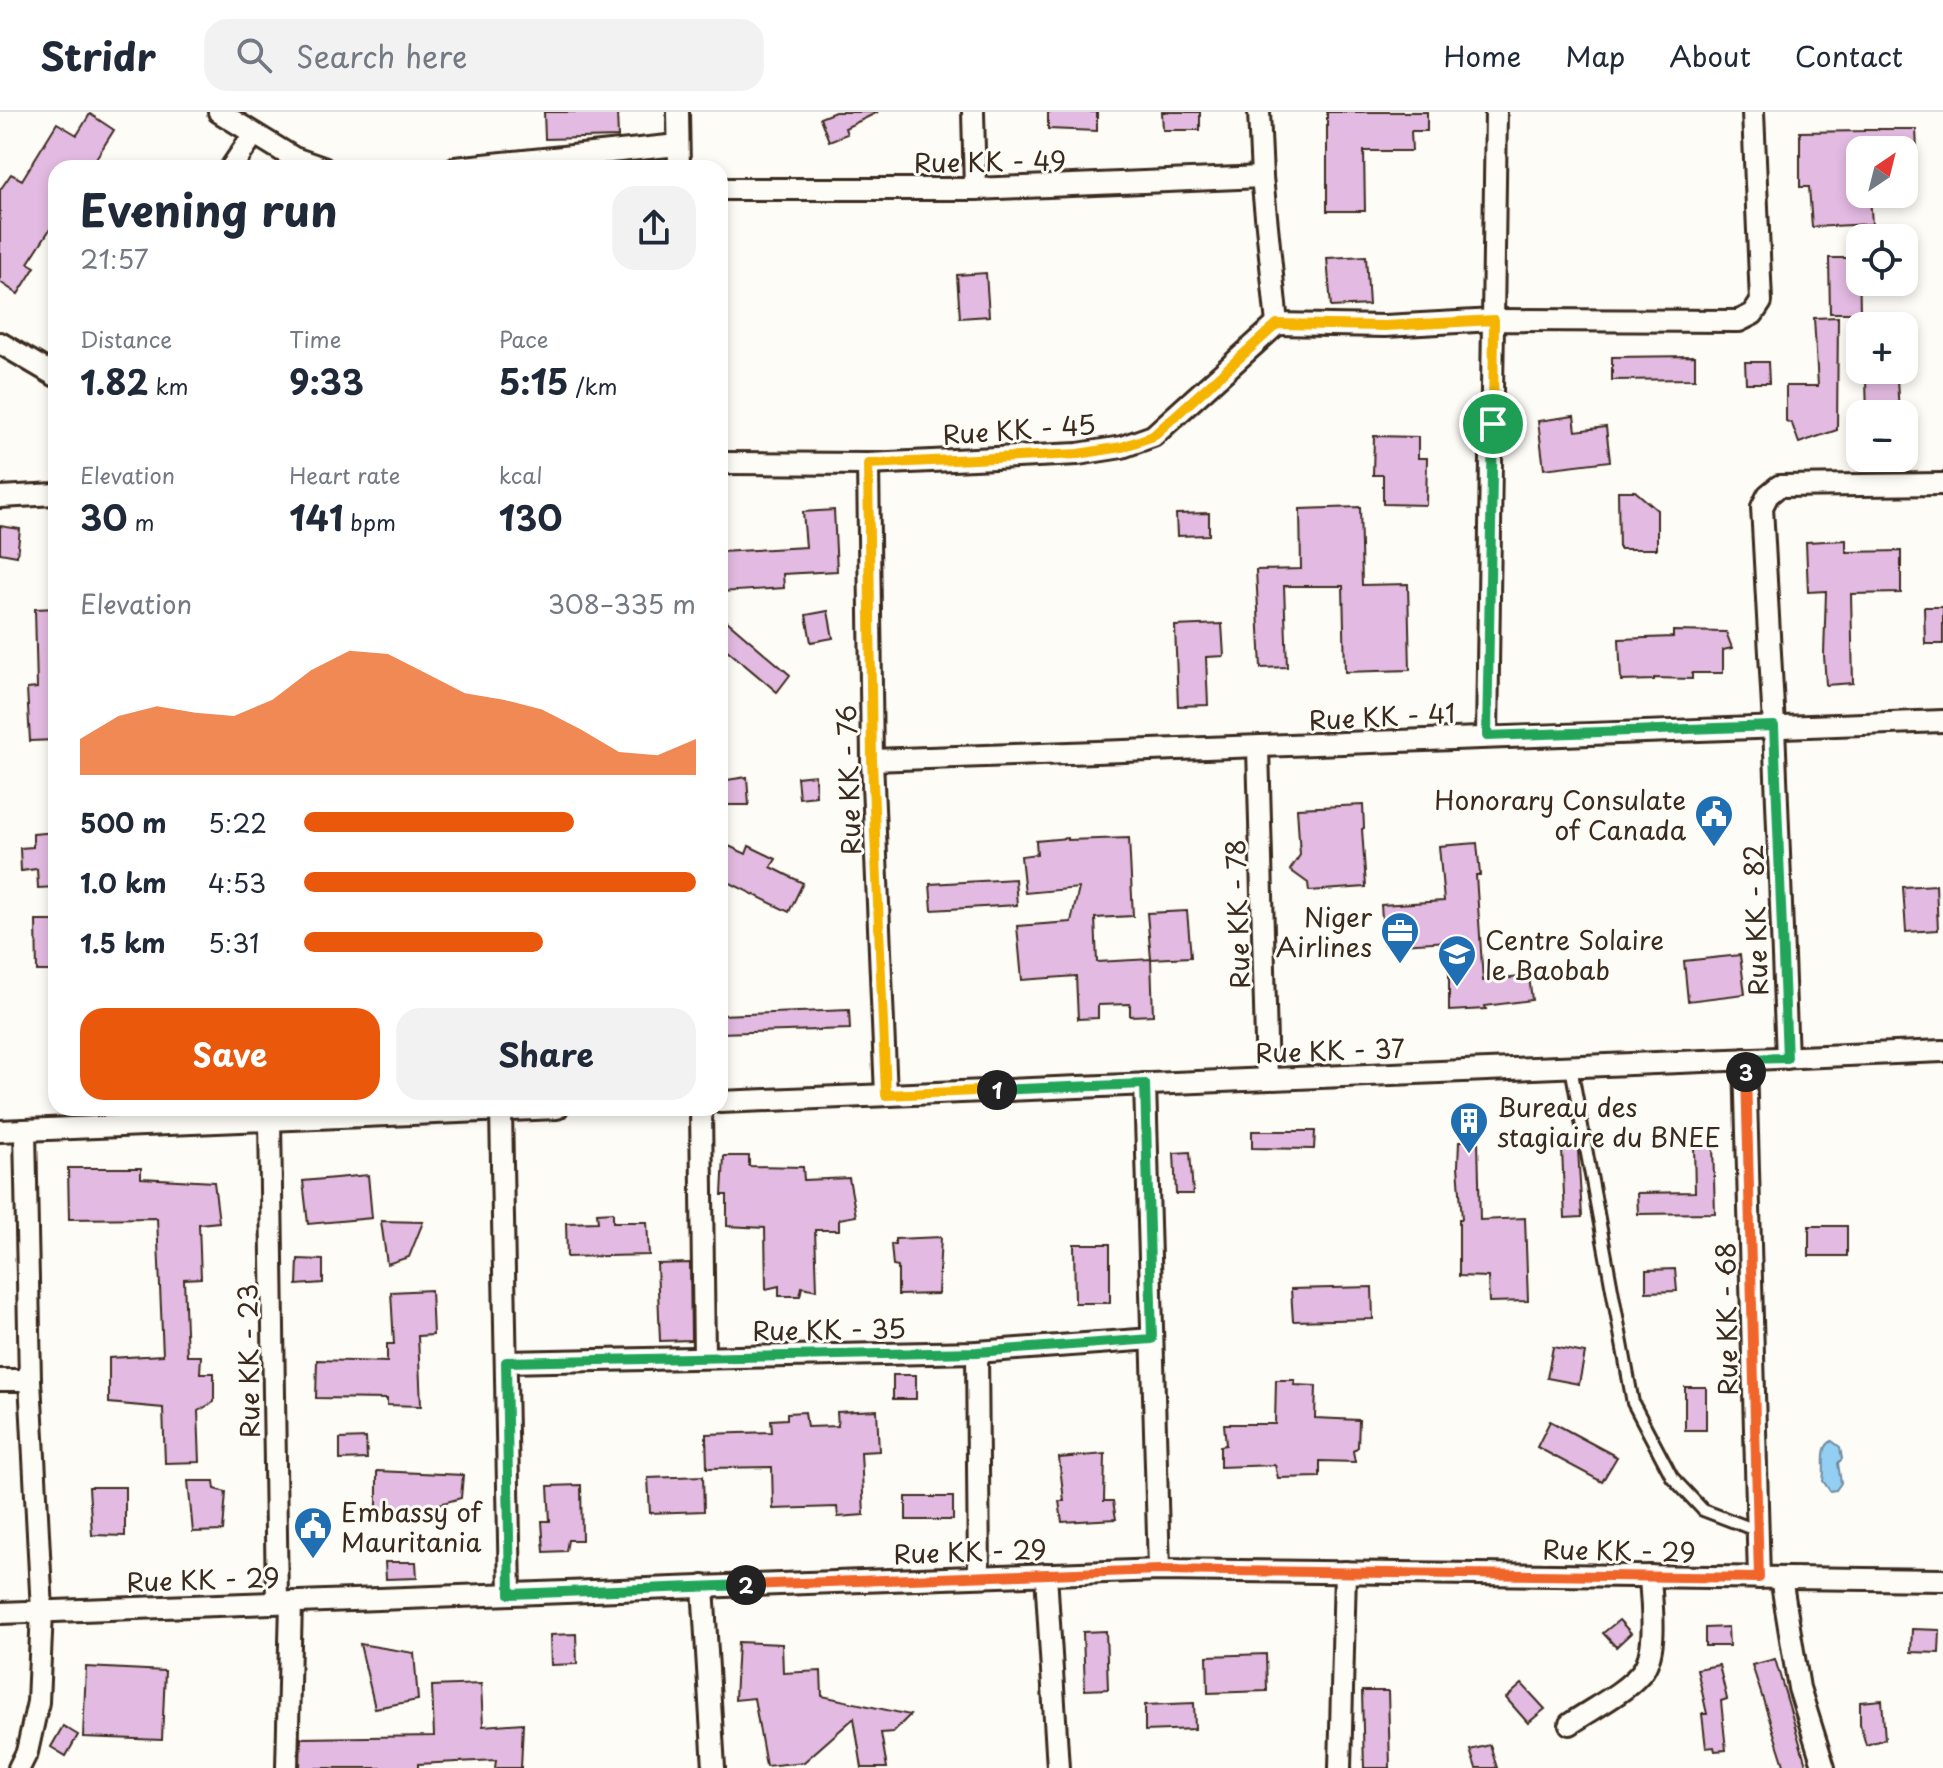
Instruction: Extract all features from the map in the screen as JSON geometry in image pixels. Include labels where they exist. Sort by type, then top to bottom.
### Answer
[{"type":"street","points":[[219,112],[300,160]]},
{"type":"street","points":[[678,112],[679,160]]},
{"type":"street","points":[[973,112],[975,189]]},
{"type":"street","points":[[1259,112],[1262,177],[1277,324],[1385,326],[1494,320],[1739,321],[1753,314],[1761,302],[1753,112]]},
{"type":"street","points":[[1487,736],[1496,112]]},
{"type":"street","points":[[236,160],[254,134]]},
{"type":"street","points":[[533,160],[678,145]]},
{"type":"street","name":"Rue KK - 49","points":[[728,189],[975,189],[1262,177]]},
{"type":"street","name":"Rue KK - 45","points":[[728,463],[868,464],[1078,454],[1122,447],[1153,436],[1277,324]]},
{"type":"street","points":[[0,343],[48,371]]},
{"type":"street","name":"Rue KK - 76","points":[[868,464],[872,760],[886,1095]]},
{"type":"street","name":"Rue KK - 82","points":[[1787,1058],[1762,507],[1768,495],[1779,486],[1943,484]]},
{"type":"street","points":[[0,497],[48,494]]},
{"type":"street","name":"Rue KK - 41","points":[[872,760],[1943,721]]},
{"type":"street","name":"Rue KK - 78","points":[[1258,748],[1267,1079]]},
{"type":"street","name":"Rue KK - 37","points":[[728,1102],[1943,1051]]},
{"type":"street","name":"Rue KK - 68","points":[[1745,1059],[1759,1578]]},
{"type":"street","points":[[1145,1084],[1159,1570]]},
{"type":"street","points":[[0,1131],[261,1116]]},
{"type":"street","name":"Rue KK - 23","points":[[261,1116],[284,1602],[287,1768]]},
{"type":"street","points":[[501,1116],[510,1594]]},
{"type":"street","points":[[701,1116],[704,1357]]},
{"type":"street","points":[[19,1768],[27,1752],[38,1702],[42,1611],[30,1380],[25,1130]]},
{"type":"street","name":"Rue KK - 35","points":[[506,1362],[977,1352],[1152,1339]]},
{"type":"street","points":[[977,1352],[979,1576]]},
{"type":"street","points":[[0,1380],[30,1380]]},
{"type":"street","name":"Rue KK - 29","points":[[0,1613],[1159,1570],[1781,1578],[1942,1584]]},
{"type":"street","points":[[1340,1768],[1345,1572]]},
{"type":"street","points":[[1046,1574],[1058,1768]]},
{"type":"street","points":[[1570,1724],[1628,1686],[1643,1671],[1650,1651],[1650,1576]]},
{"type":"street","points":[[1781,1578],[1799,1688],[1824,1768]]},
{"type":"street","points":[[703,1586],[714,1768]]},
{"type":"lane","points":[[1571,1067],[1633,1403],[1672,1477],[1703,1510],[1758,1531]]},
{"type":"water","points":[[1832,1441],[1840,1447],[1842,1459],[1838,1463],[1841,1483],[1836,1490],[1830,1491],[1823,1481],[1826,1448]]},
{"type":"building","points":[[544,112],[617,112],[618,137],[545,139]]},
{"type":"building","points":[[835,112],[878,112],[845,128],[847,134],[829,141],[820,118]]},
{"type":"building","points":[[1048,112],[1097,112],[1097,131],[1048,129]]},
{"type":"building","points":[[1162,112],[1200,112],[1200,130],[1163,130]]},
{"type":"building","points":[[1327,112],[1427,112],[1427,131],[1411,131],[1412,151],[1364,151],[1365,211],[1327,211]]},
{"type":"building","points":[[90,114],[114,130],[95,160],[48,160],[48,232],[28,263],[35,267],[18,294],[0,282],[0,190],[11,174],[22,180],[57,123],[77,135]]},
{"type":"building","points":[[1916,129],[1916,136],[1846,136],[1846,208],[1871,208],[1872,224],[1812,227],[1809,187],[1800,187],[1800,132]]},
{"type":"building","points":[[1366,256],[1369,305],[1331,307],[1327,258]]},
{"type":"building","points":[[1829,258],[1846,258],[1846,296],[1860,296],[1860,312],[1830,313]]},
{"type":"building","points":[[986,273],[989,316],[960,318],[957,275]]},
{"type":"building","points":[[1838,317],[1837,430],[1799,443],[1792,424],[1786,421],[1786,386],[1818,386],[1814,318]]},
{"type":"building","points":[[1695,356],[1695,379],[1612,380],[1612,357]]},
{"type":"building","points":[[1745,362],[1768,362],[1769,383],[1746,383]]},
{"type":"building","points":[[1866,384],[1897,384],[1898,400],[1867,400]]},
{"type":"building","points":[[1574,416],[1576,431],[1606,427],[1610,461],[1544,469],[1538,421]]},
{"type":"building","points":[[1374,436],[1418,437],[1418,458],[1427,458],[1426,505],[1383,504],[1383,475],[1373,475]]},
{"type":"building","points":[[1618,491],[1635,491],[1657,510],[1657,549],[1619,549]]},
{"type":"building","points":[[1360,507],[1362,585],[1408,584],[1410,670],[1345,672],[1343,586],[1284,586],[1287,667],[1261,668],[1256,570],[1301,569],[1300,509]]},
{"type":"building","points":[[834,510],[837,571],[783,574],[784,588],[728,592],[728,552],[806,547],[803,512]]},
{"type":"building","points":[[1209,513],[1209,535],[1177,536],[1176,514]]},
{"type":"building","points":[[0,526],[20,529],[17,556],[0,553]]},
{"type":"building","points":[[1846,540],[1846,552],[1901,551],[1901,593],[1851,594],[1853,683],[1826,685],[1826,591],[1808,592],[1806,542]]},
{"type":"building","points":[[1924,607],[1943,607],[1943,644],[1925,644]]},
{"type":"building","points":[[48,608],[48,740],[30,741],[27,689],[37,688],[35,609]]},
{"type":"building","points":[[828,611],[833,638],[811,642],[806,615]]},
{"type":"building","points":[[728,622],[790,675],[777,692],[728,651]]},
{"type":"building","points":[[1222,624],[1224,656],[1206,657],[1208,705],[1178,706],[1175,626]]},
{"type":"building","points":[[1673,631],[1726,632],[1732,648],[1723,650],[1723,673],[1692,673],[1692,679],[1621,681],[1619,639],[1673,637]]},
{"type":"building","points":[[815,775],[816,796],[799,798],[797,777]]},
{"type":"building","points":[[747,777],[749,805],[728,805],[728,780]]},
{"type":"building","points":[[1363,805],[1366,887],[1309,891],[1308,883],[1290,870],[1300,855],[1297,808]]},
{"type":"building","points":[[48,833],[48,887],[38,888],[37,869],[21,871],[20,848],[33,847],[33,834]]},
{"type":"building","points":[[1129,838],[1133,916],[1095,918],[1097,962],[1151,959],[1153,1015],[1130,1016],[1130,1004],[1098,1005],[1098,1018],[1078,1019],[1076,976],[1022,980],[1017,926],[1071,922],[1079,888],[1025,893],[1021,856],[1037,854],[1036,841]]},
{"type":"building","points":[[1477,843],[1483,981],[1529,976],[1532,1000],[1485,1006],[1486,1009],[1449,1011],[1449,941],[1384,945],[1381,905],[1444,901],[1439,846]]},
{"type":"building","points":[[728,846],[746,854],[749,846],[776,859],[771,867],[803,883],[789,912],[728,882]]},
{"type":"building","points":[[1015,879],[1017,905],[932,910],[930,884]]},
{"type":"building","points":[[1936,885],[1938,930],[1906,932],[1903,887]]},
{"type":"building","points":[[1187,911],[1191,957],[1151,959],[1147,913]]},
{"type":"building","points":[[36,921],[48,921],[48,971],[37,971]]},
{"type":"building","points":[[1740,955],[1745,994],[1688,1001],[1684,961]]},
{"type":"building","points":[[849,1010],[850,1029],[728,1033],[728,1015]]},
{"type":"building","points":[[1252,1131],[1315,1131],[1314,1149],[1252,1148]]},
{"type":"building","points":[[1459,1141],[1478,1141],[1480,1220],[1525,1218],[1528,1301],[1489,1302],[1488,1277],[1459,1276],[1459,1219],[1462,1219]]},
{"type":"building","points":[[1694,1145],[1713,1145],[1715,1213],[1638,1214],[1637,1193],[1695,1192]]},
{"type":"building","points":[[1562,1149],[1578,1149],[1582,1217],[1565,1218]]},
{"type":"building","points":[[1190,1152],[1193,1194],[1176,1194],[1174,1153]]},
{"type":"building","points":[[724,1156],[749,1156],[749,1166],[803,1167],[804,1180],[849,1178],[856,1216],[839,1219],[839,1230],[815,1230],[817,1290],[802,1287],[800,1296],[779,1296],[779,1286],[766,1289],[765,1228],[727,1226],[727,1195],[722,1195]]},
{"type":"building","points":[[68,1168],[141,1168],[141,1178],[214,1182],[219,1222],[199,1224],[201,1278],[184,1279],[187,1356],[201,1356],[200,1373],[214,1373],[214,1402],[198,1411],[200,1462],[165,1463],[163,1408],[109,1403],[109,1358],[163,1355],[157,1218],[69,1219]]},
{"type":"building","points":[[368,1175],[372,1218],[308,1224],[303,1181]]},
{"type":"building","points":[[613,1212],[613,1222],[647,1222],[649,1255],[567,1257],[566,1223],[598,1222],[597,1213]]},
{"type":"building","points":[[381,1221],[423,1222],[409,1257],[387,1264]]},
{"type":"building","points":[[1809,1226],[1847,1226],[1847,1256],[1809,1256]]},
{"type":"building","points":[[941,1237],[938,1294],[898,1295],[898,1267],[893,1266],[891,1244],[895,1244],[895,1239]]},
{"type":"building","points":[[1074,1244],[1110,1244],[1110,1303],[1075,1303]]},
{"type":"building","points":[[298,1259],[323,1260],[323,1283],[297,1285]]},
{"type":"building","points":[[690,1263],[691,1340],[660,1341],[657,1264]]},
{"type":"building","points":[[1675,1269],[1677,1291],[1646,1292],[1646,1270]]},
{"type":"building","points":[[1372,1287],[1373,1319],[1293,1321],[1291,1289]]},
{"type":"building","points":[[431,1290],[433,1335],[418,1336],[421,1406],[387,1405],[387,1399],[316,1398],[317,1360],[387,1362],[387,1344],[394,1344],[391,1292]]},
{"type":"building","points":[[1553,1347],[1585,1353],[1579,1384],[1547,1378]]},
{"type":"building","points":[[893,1375],[916,1375],[916,1399],[893,1399]]},
{"type":"building","points":[[1276,1380],[1295,1380],[1294,1385],[1316,1386],[1315,1418],[1359,1420],[1358,1447],[1353,1451],[1355,1462],[1320,1461],[1320,1477],[1278,1478],[1275,1465],[1220,1467],[1220,1446],[1226,1445],[1224,1424],[1275,1424]]},
{"type":"building","points":[[1685,1387],[1706,1387],[1706,1430],[1685,1430]]},
{"type":"building","points":[[877,1410],[879,1451],[861,1452],[864,1515],[838,1517],[837,1507],[773,1509],[772,1467],[707,1468],[706,1434],[772,1432],[771,1420],[787,1419],[787,1413],[805,1412],[807,1427],[838,1426],[837,1412]]},
{"type":"building","points":[[1550,1421],[1617,1457],[1602,1482],[1537,1447]]},
{"type":"building","points":[[366,1438],[367,1459],[340,1460],[340,1439]]},
{"type":"building","points":[[1105,1454],[1104,1501],[1113,1501],[1116,1519],[1062,1522],[1059,1501],[1064,1501],[1059,1458]]},
{"type":"building","points":[[377,1471],[463,1475],[461,1498],[418,1510],[418,1518],[377,1517]]},
{"type":"building","points":[[703,1476],[704,1511],[650,1513],[648,1478]]},
{"type":"building","points":[[188,1481],[214,1481],[215,1489],[226,1492],[223,1531],[193,1532]]},
{"type":"building","points":[[581,1485],[582,1540],[568,1540],[566,1551],[544,1552],[542,1521],[550,1521],[548,1486]]},
{"type":"building","points":[[89,1487],[125,1487],[125,1536],[92,1535]]},
{"type":"building","points":[[906,1497],[953,1497],[953,1520],[906,1520]]},
{"type":"building","points":[[385,1562],[416,1562],[417,1578],[386,1579]]},
{"type":"building","points":[[1619,1620],[1631,1633],[1616,1647],[1603,1633]]},
{"type":"building","points":[[1728,1627],[1729,1646],[1705,1646],[1705,1628]]},
{"type":"building","points":[[1912,1629],[1940,1630],[1939,1653],[1911,1652]]},
{"type":"building","points":[[1106,1631],[1108,1689],[1085,1690],[1083,1632]]},
{"type":"building","points":[[576,1634],[577,1664],[551,1665],[550,1635]]},
{"type":"building","points":[[738,1642],[782,1644],[783,1673],[821,1671],[822,1696],[910,1715],[893,1732],[881,1733],[887,1768],[862,1768],[854,1718],[804,1762],[766,1766],[754,1698],[735,1700]]},
{"type":"building","points":[[360,1644],[414,1653],[418,1700],[375,1708]]},
{"type":"building","points":[[1266,1654],[1267,1691],[1208,1693],[1207,1656]]},
{"type":"building","points":[[1775,1659],[1807,1768],[1785,1768],[1752,1665]]},
{"type":"building","points":[[1719,1665],[1727,1699],[1721,1701],[1726,1750],[1715,1751],[1714,1747],[1706,1748],[1702,1714],[1707,1714],[1697,1669]]},
{"type":"building","points":[[86,1667],[165,1671],[162,1740],[83,1737]]},
{"type":"building","points":[[481,1684],[483,1726],[523,1723],[521,1768],[495,1768],[496,1760],[418,1764],[418,1768],[300,1768],[301,1738],[434,1736],[432,1686]]},
{"type":"building","points":[[1522,1684],[1545,1709],[1528,1723],[1506,1698]]},
{"type":"building","points":[[1362,1691],[1388,1691],[1390,1768],[1364,1768]]},
{"type":"building","points":[[1882,1700],[1885,1739],[1866,1745],[1860,1724],[1860,1702]]},
{"type":"building","points":[[1194,1703],[1195,1729],[1145,1731],[1145,1705]]},
{"type":"building","points":[[63,1726],[78,1735],[66,1756],[51,1747]]},
{"type":"building","points":[[1490,1745],[1497,1768],[1476,1768],[1470,1750]]},
{"type":"place","name":"Honorary Consulate of Canada","points":[[1714,848]]},
{"type":"place","name":"Niger Airlines","points":[[1400,965]]},
{"type":"place","name":"Centre Solaire le Baobab","points":[[1457,988]]},
{"type":"place","name":"Bureau des stagiaire du BNEE","points":[[1469,1155]]},
{"type":"place","name":"Embassy of Mauritania","points":[[313,1560]]},
{"type":"route","points":[[1494,320],[1493,424],[1487,736],[1774,726],[1787,1058],[1745,1059],[1759,1578],[1159,1570],[510,1594],[506,1362],[977,1352],[1152,1339],[1145,1084],[886,1095],[872,760],[868,464],[1078,454],[1122,447],[1153,436],[1277,324],[1385,326],[1494,320]]}]
